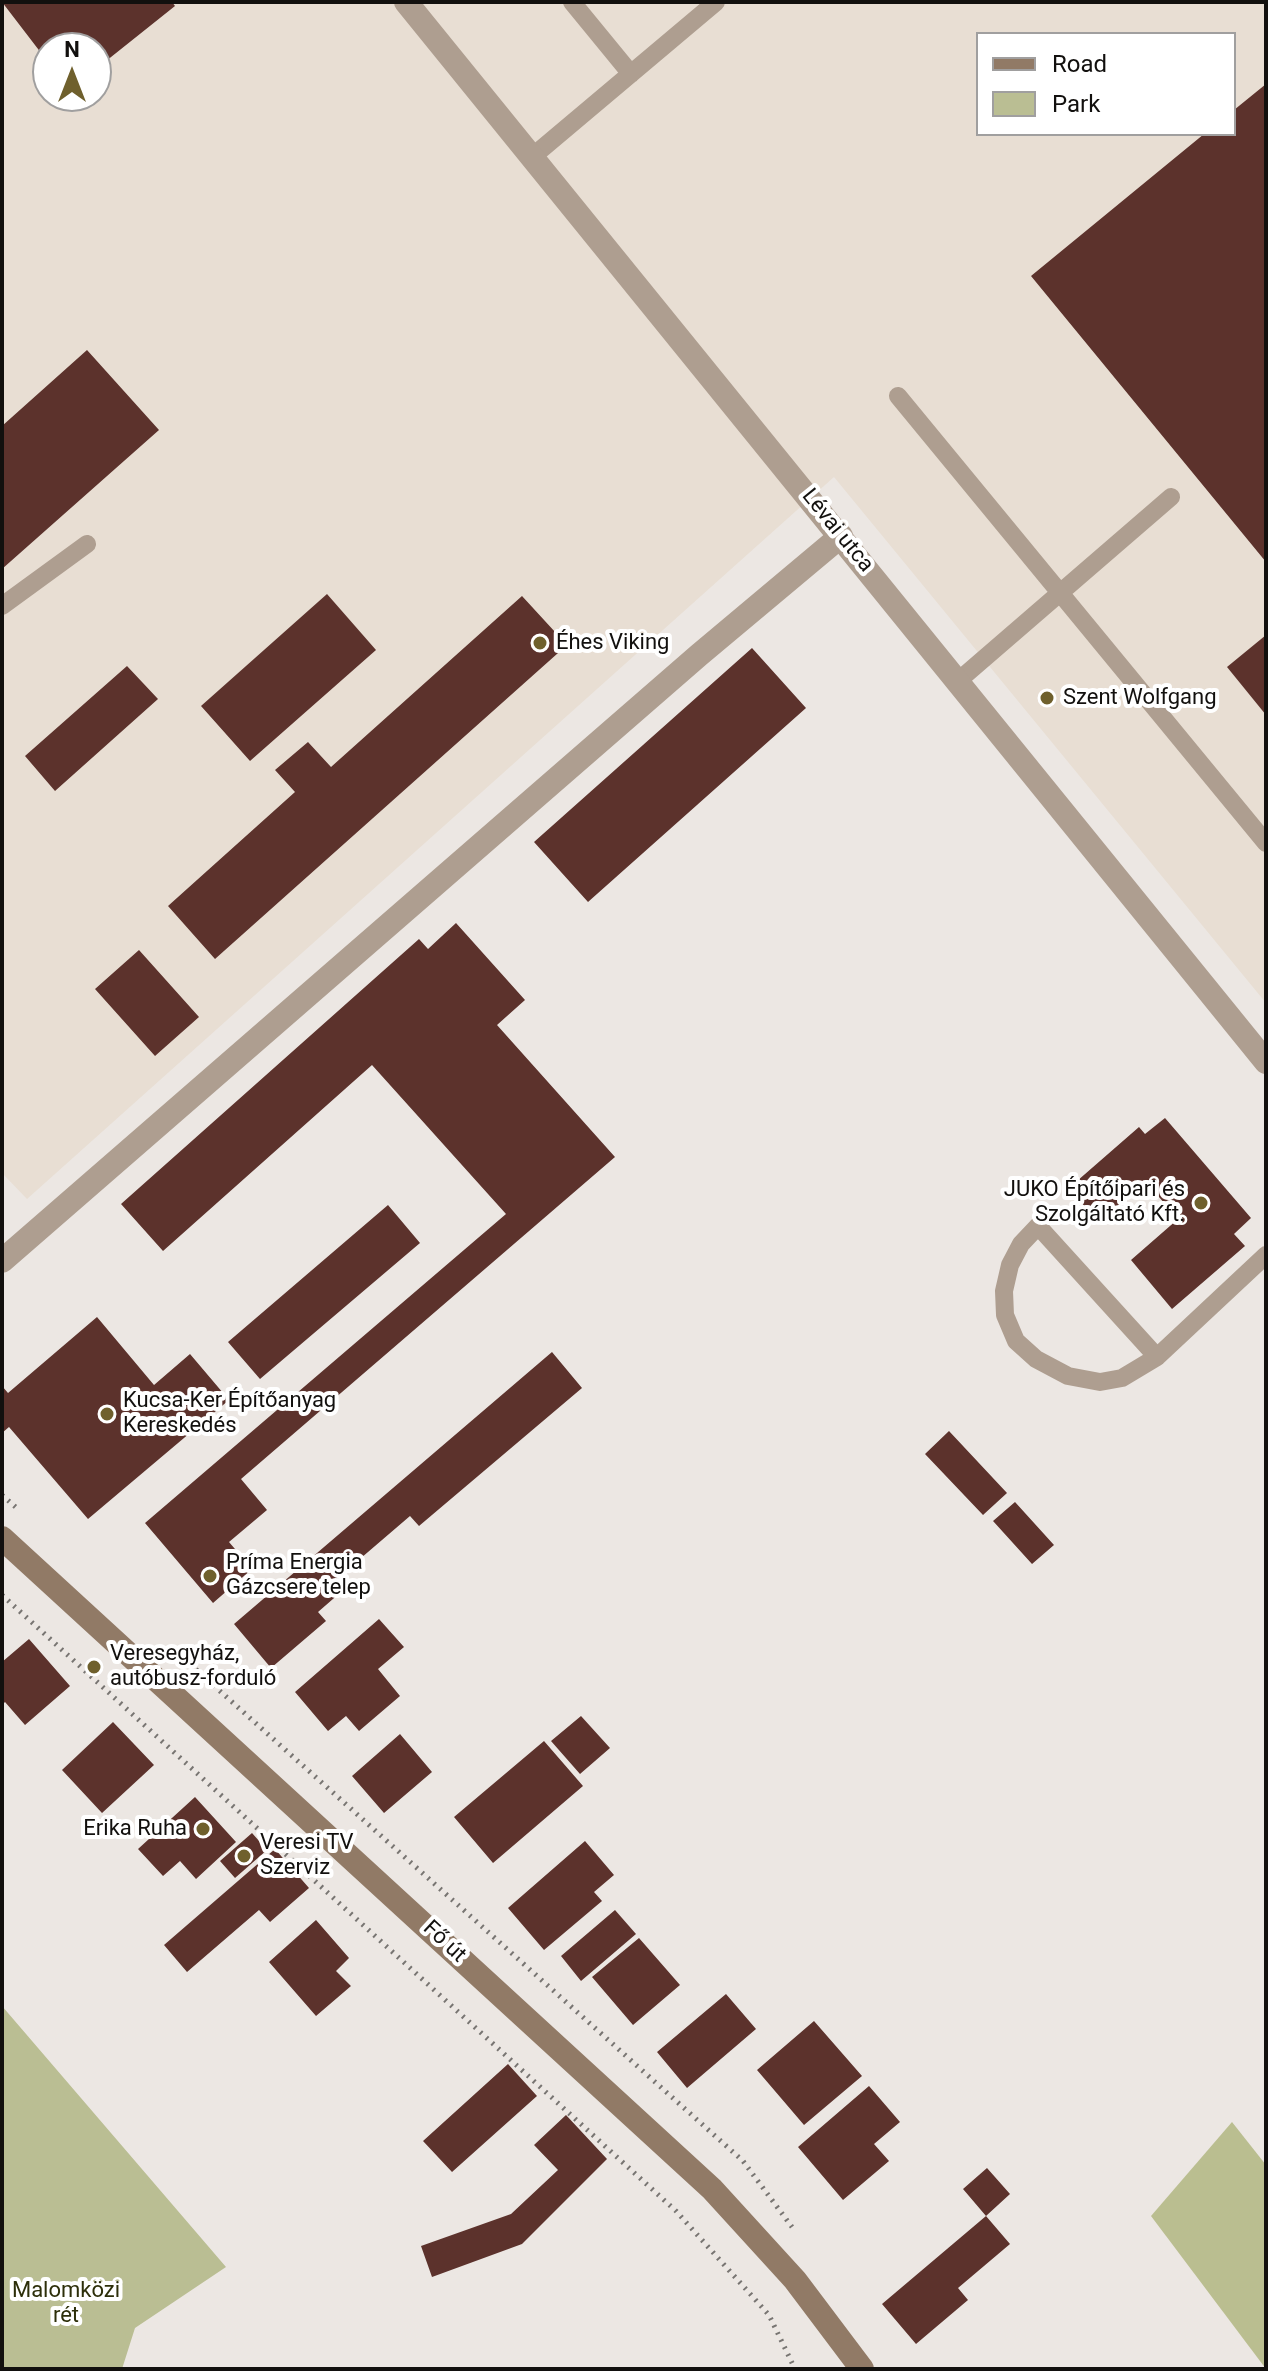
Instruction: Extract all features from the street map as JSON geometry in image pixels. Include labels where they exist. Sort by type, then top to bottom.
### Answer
[{"type":"main road","name":"Fő út","points":[[2,1538],[712,2189],[795,2280],[862,2369]]},
{"type":"street","name":"Lévai utca","points":[[406,2],[1266,1062]]},
{"type":"street","points":[[2,1261],[687,665],[841,536]]},
{"type":"lane","points":[[572,2],[631,74]]},
{"type":"lane","points":[[532,157],[716,2]]},
{"type":"lane","points":[[898,396],[1266,843]]},
{"type":"lane","points":[[958,681],[1171,497]]},
{"type":"lane","points":[[2,606],[87,544]]},
{"type":"lane","points":[[1157,1357],[1038,1226],[1021,1244],[1010,1265],[1004,1291],[1005,1315],[1016,1341],[1036,1359],[1068,1376],[1100,1382],[1122,1378],[1157,1357],[1266,1255]]},
{"type":"path","points":[[2,1595],[676,2211],[769,2315],[795,2369]]},
{"type":"shaded area","points":[[2,2],[1266,2],[1266,1003],[834,477],[27,1199],[2,1173]]},
{"type":"green space","name":"Malomközi rét","points":[[2,2006],[226,2267],[135,2328],[122,2369],[2,2369]]},
{"type":"green space","points":[[1232,2122],[1266,2165],[1266,2369],[1151,2216]]},
{"type":"building","points":[[2,2],[172,2],[175,6],[112,56],[112,32],[32,32],[32,41]]},
{"type":"building","points":[[1266,84],[1266,562],[1031,276],[1202,136],[1236,136],[1236,108]]},
{"type":"building","points":[[87,350],[159,430],[2,569],[2,426]]},
{"type":"building","points":[[327,594],[376,650],[250,761],[201,706]]},
{"type":"building","points":[[522,596],[567,645],[215,959],[168,906],[295,792],[275,770],[308,742],[331,767]]},
{"type":"building","points":[[1266,635],[1266,715],[1227,667]]},
{"type":"building","points":[[752,648],[806,708],[588,902],[534,842]]},
{"type":"building","points":[[127,666],[158,699],[55,791],[25,756]]},
{"type":"building","points":[[456,923],[525,1000],[497,1025],[615,1157],[241,1479],[267,1510],[229,1542],[252,1569],[213,1603],[145,1523],[506,1214],[372,1065],[163,1251],[121,1204],[419,939],[428,949]]},
{"type":"building","points":[[139,950],[199,1017],[155,1056],[95,989]]},
{"type":"building","name":"JUKO Építőipari és Szolgáltató Kft.","points":[[1165,1118],[1251,1218],[1234,1234],[1245,1246],[1172,1309],[1131,1260],[1178,1219],[1146,1182],[1098,1222],[1069,1188],[1139,1127],[1145,1134]]},
{"type":"building","points":[[388,1205],[420,1243],[260,1379],[228,1342]]},
{"type":"building","name":"Kucsa-Ker Építőanyag Kereskedés","points":[[97,1317],[154,1385],[190,1354],[229,1400],[88,1519],[9,1427],[2,1433],[2,1386],[8,1393]]},
{"type":"building","points":[[552,1352],[582,1388],[419,1526],[410,1516],[333,1582],[341,1592],[318,1612],[326,1621],[271,1668],[234,1624]]},
{"type":"building","points":[[949,1431],[1007,1493],[983,1515],[925,1454]]},
{"type":"building","points":[[1015,1502],[1054,1545],[1032,1564],[993,1521]]},
{"type":"building","points":[[379,1619],[404,1647],[378,1669],[400,1696],[359,1731],[346,1716],[328,1731],[295,1692]]},
{"type":"building","points":[[29,1639],[70,1686],[25,1725],[5,1702],[2,1705],[2,1662]]},
{"type":"building","points":[[581,1716],[610,1748],[580,1774],[551,1741]]},
{"type":"building","points":[[113,1722],[154,1765],[102,1813],[62,1770]]},
{"type":"building","points":[[400,1734],[432,1772],[384,1813],[352,1776]]},
{"type":"building","points":[[544,1741],[583,1786],[493,1863],[454,1817]]},
{"type":"building","points":[[195,1797],[236,1842],[196,1879],[180,1861],[163,1876],[138,1849]]},
{"type":"building","name":"Veresi TV Szerviz","points":[[252,1833],[267,1850],[235,1878],[220,1861]]},
{"type":"building","points":[[585,1841],[614,1875],[594,1892],[602,1901],[544,1950],[508,1908]]},
{"type":"building","points":[[275,1849],[309,1888],[270,1922],[259,1910],[187,1972],[164,1945]]},
{"type":"building","points":[[615,1910],[636,1934],[581,1981],[561,1956]]},
{"type":"building","points":[[316,1920],[349,1958],[336,1971],[351,1986],[316,2016],[269,1962]]},
{"type":"building","points":[[639,1938],[680,1985],[633,2025],[592,1977]]},
{"type":"building","points":[[726,1994],[756,2029],[687,2088],[657,2052]]},
{"type":"building","points":[[814,2021],[862,2076],[804,2125],[757,2070]]},
{"type":"building","points":[[508,2064],[537,2096],[452,2172],[423,2141]]},
{"type":"building","points":[[869,2086],[900,2122],[874,2144],[889,2161],[843,2200],[798,2147]]},
{"type":"building","points":[[566,2115],[607,2159],[522,2244],[432,2277],[421,2246],[511,2214],[558,2170],[534,2145]]},
{"type":"building","points":[[987,2168],[1010,2194],[986,2216],[963,2189]]},
{"type":"building","points":[[986,2216],[1010,2244],[958,2288],[968,2300],[916,2344],[882,2304]]},
{"type":"place","name":"Éhes Viking","points":[[540,643]]},
{"type":"place","name":"Szent Wolfgang","points":[[1047,698]]},
{"type":"place","name":"JUKO Építőipari és Szolgáltató Kft.","points":[[1201,1203]]},
{"type":"place","name":"Kucsa-Ker Építőanyag Kereskedés","points":[[107,1414]]},
{"type":"place","name":"Príma Energia Gázcsere telep","points":[[210,1576]]},
{"type":"place","name":"Veresegyház, autóbusz-forduló","points":[[94,1667]]},
{"type":"place","name":"Erika Ruha","points":[[203,1829]]},
{"type":"place","name":"Veresi TV Szerviz","points":[[244,1856]]}]
